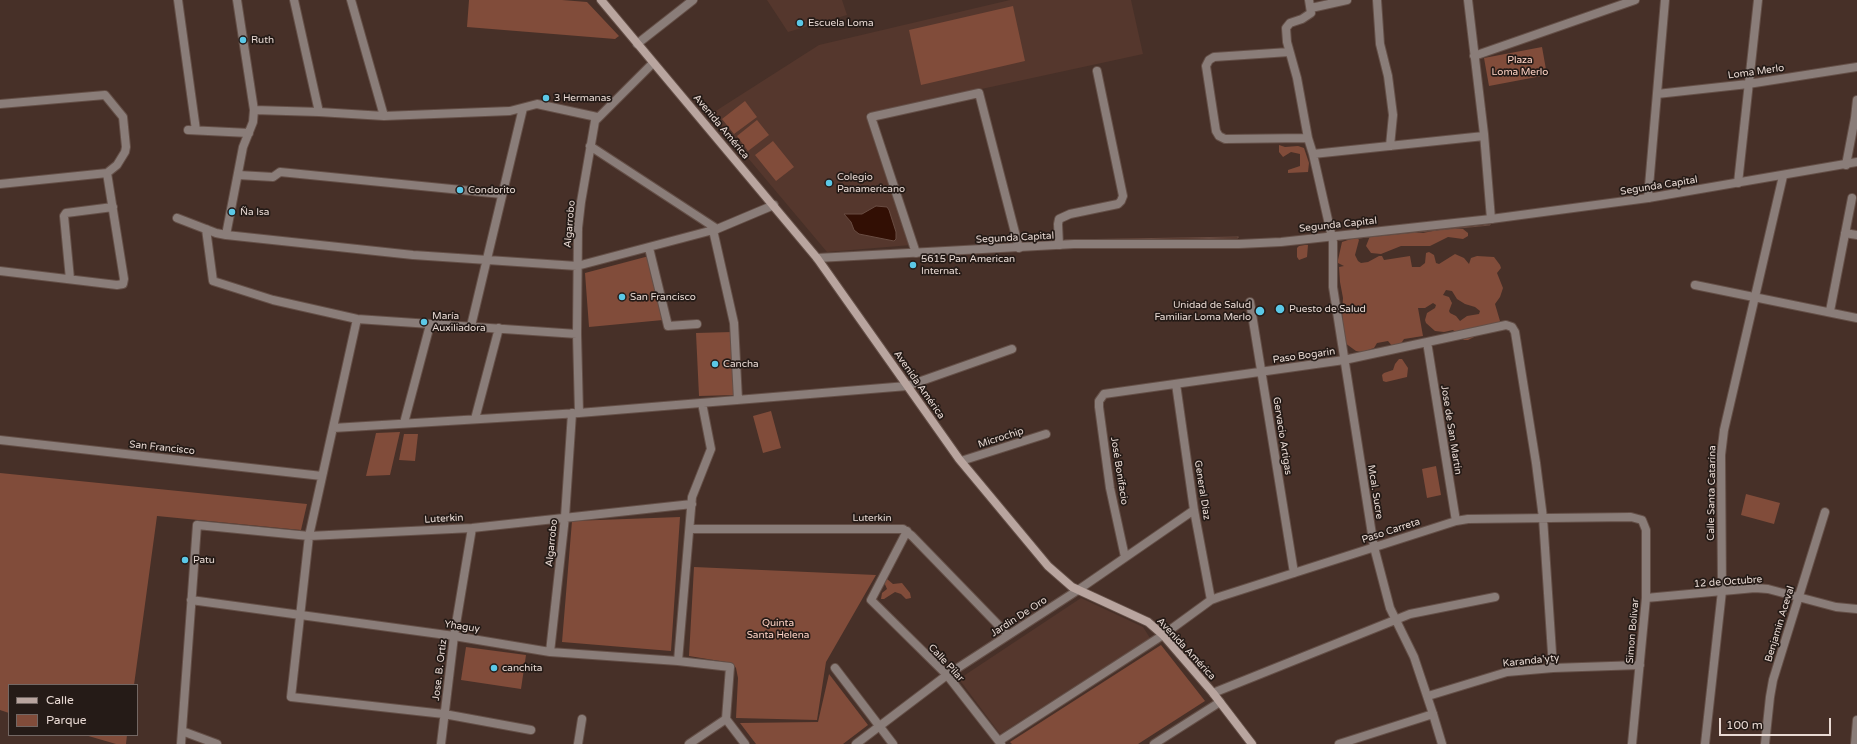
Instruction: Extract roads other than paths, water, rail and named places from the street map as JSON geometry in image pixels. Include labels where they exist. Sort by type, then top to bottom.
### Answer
[{"type":"main road","name":"Avenida América","points":[[601,0],[817,258],[961,461],[1048,566],[1065,583],[1148,622],[1163,635],[1213,693],[1252,744]]},
{"type":"street","points":[[178,0],[196,130]]},
{"type":"street","points":[[226,235],[243,147],[253,122],[254,110],[237,0]]},
{"type":"street","points":[[294,0],[319,112]]},
{"type":"street","points":[[351,0],[384,116]]},
{"type":"street","points":[[637,44],[694,0]]},
{"type":"street","points":[[1310,4],[1347,0]]},
{"type":"street","points":[[1377,0],[1380,44],[1388,76],[1393,115],[1390,146]]},
{"type":"street","points":[[1468,0],[1484,136],[1491,219]]},
{"type":"street","points":[[1474,56],[1635,0]]},
{"type":"street","points":[[1648,198],[1665,0]]},
{"type":"street","points":[[1738,183],[1758,0]]},
{"type":"street","name":"Mcal. Sucre","points":[[1310,4],[1311,13],[1308,16],[1290,23],[1286,28],[1289,52],[1297,78],[1308,138],[1332,236],[1333,287],[1374,547],[1387,600],[1395,620],[1414,657],[1428,696],[1442,744]]},
{"type":"street","points":[[1289,52],[1214,57],[1209,60],[1206,66],[1216,131],[1219,136],[1224,139],[1308,138]]},
{"type":"street","points":[[254,110],[384,116],[510,112],[537,104],[597,117],[653,63]]},
{"type":"street","name":"Loma Merlo","points":[[1657,94],[1748,84],[1857,68]]},
{"type":"street","points":[[1059,245],[1059,219],[1070,214],[1114,205],[1121,201],[1123,196],[1097,71]]},
{"type":"street","points":[[916,253],[871,117],[980,93],[1019,248]]},
{"type":"street","points":[[0,104],[105,95],[123,117],[126,147],[125,152],[117,165],[108,173],[0,184]]},
{"type":"street","points":[[1846,164],[1857,100]]},
{"type":"street","points":[[471,326],[523,108]]},
{"type":"street","name":"Algarrobo","points":[[550,652],[575,413],[579,215],[590,146],[597,117]]},
{"type":"street","points":[[188,130],[249,134]]},
{"type":"street","points":[[1313,154],[1484,136]]},
{"type":"street","points":[[590,146],[715,229],[734,323],[738,400]]},
{"type":"street","name":"Segunda Capital","points":[[817,258],[1059,245],[1260,244],[1491,219],[1648,198],[1784,176],[1857,162]]},
{"type":"street","points":[[238,175],[273,177],[280,172],[502,194]]},
{"type":"street","points":[[0,271],[117,285],[124,283],[108,173]]},
{"type":"street","name":"Calle Santa Catarina","points":[[1705,744],[1722,591],[1721,455],[1724,430],[1784,176]]},
{"type":"street","points":[[1830,311],[1852,198]]},
{"type":"street","points":[[177,218],[226,235],[413,254],[577,266],[649,248],[715,229],[774,205]]},
{"type":"street","points":[[70,279],[64,216],[66,213],[113,207]]},
{"type":"street","points":[[206,229],[213,281],[272,300],[357,319],[577,334]]},
{"type":"street","points":[[1845,233],[1857,235]]},
{"type":"street","points":[[649,248],[668,326],[697,324]]},
{"type":"street","points":[[1695,285],[1756,298],[1830,311],[1857,318]]},
{"type":"street","name":"Gervacio Artigas","points":[[1250,302],[1294,573]]},
{"type":"street","points":[[357,319],[309,536],[291,697],[444,714],[531,730]]},
{"type":"street","points":[[404,423],[430,325]]},
{"type":"street","name":"Paso Bogarin","points":[[1109,393],[1344,360],[1499,325],[1512,327],[1515,332],[1543,518]]},
{"type":"street","points":[[475,419],[499,328]]},
{"type":"street","name":"Jose de San Martin","points":[[1427,342],[1456,521]]},
{"type":"street","points":[[333,428],[575,413],[907,386],[1012,350]]},
{"type":"street","name":"General Díaz","points":[[1176,384],[1194,510],[1210,600]]},
{"type":"street","name":"José Bonifacio","points":[[1109,393],[1101,396],[1098,407],[1110,488],[1125,558]]},
{"type":"street","points":[[678,661],[692,497],[711,449],[702,403]]},
{"type":"street","name":"Microchip","points":[[961,461],[1046,434]]},
{"type":"street","name":"San Francisco","points":[[0,440],[322,476]]},
{"type":"street","name":"Luterkin","points":[[191,600],[196,525],[309,536],[472,528],[564,516],[692,504]]},
{"type":"street","name":"Jardin De Oro","points":[[856,744],[947,676],[1078,590],[1194,510]]},
{"type":"street","name":"Benjamin Aceval","points":[[1765,744],[1773,680],[1825,512]]},
{"type":"street","name":"Paso Carreta","points":[[1000,742],[1163,635],[1210,600],[1456,521],[1631,517],[1642,520]]},
{"type":"street","points":[[1543,518],[1554,668]]},
{"type":"street","name":"Simon Bolivar","points":[[1632,744],[1646,598],[1646,530],[1642,520]]},
{"type":"street","name":"Jose. B. Ortiz","points":[[441,744],[454,636],[472,528]]},
{"type":"street","name":"Luterkin","points":[[690,529],[892,528],[907,531]]},
{"type":"street","points":[[907,531],[1008,636]]},
{"type":"street","name":"Calle Pilar","points":[[907,531],[871,600],[947,676],[1000,742]]},
{"type":"street","name":"12 de Octubre","points":[[1646,598],[1755,588],[1768,589],[1836,608],[1857,610]]},
{"type":"street","points":[[1213,693],[1410,614],[1495,597]]},
{"type":"street","points":[[181,744],[191,600]]},
{"type":"street","name":"Yhaguy","points":[[191,600],[299,616],[454,636],[550,652],[678,661],[730,667],[726,719]]},
{"type":"street","name":"Karanda'yty","points":[[1428,696],[1494,675],[1554,668],[1640,665]]},
{"type":"street","points":[[835,668],[893,744]]},
{"type":"street","points":[[1154,744],[1220,702]]},
{"type":"street","points":[[1338,744],[1433,714]]},
{"type":"street","points":[[578,744],[582,719]]},
{"type":"street","points":[[689,744],[726,719],[745,744]]},
{"type":"street","points":[[1855,744],[1857,720]]},
{"type":"street","points":[[182,731],[217,744]]},
{"type":"place","name":"Escuela Loma","points":[[800,23]]},
{"type":"place","name":"Ruth","points":[[243,40]]},
{"type":"place","name":"3 Hermanas","points":[[546,98]]},
{"type":"place","name":"Colegio Panamericano","points":[[829,183]]},
{"type":"place","name":"Condorito","points":[[460,190]]},
{"type":"place","name":"Ña Isa","points":[[232,212]]},
{"type":"place","name":"5615 Pan American Internat.","points":[[913,265]]},
{"type":"place","name":"San Francisco","points":[[622,297]]},
{"type":"place","name":"Puesto de Salud","points":[[1280,309]]},
{"type":"place","name":"Unidad de Salud Familiar Loma Merlo","points":[[1260,311]]},
{"type":"place","name":"María Auxiliadora","points":[[424,322]]},
{"type":"place","name":"Cancha","points":[[715,364]]},
{"type":"place","name":"Patu","points":[[185,560]]},
{"type":"place","name":"canchita","points":[[494,668]]},
{"type":"park label","name":"Plaza Loma Merlo","points":[[1520,66]]},
{"type":"park label","name":"Quinta Santa Helena","points":[[778,628]]}]
